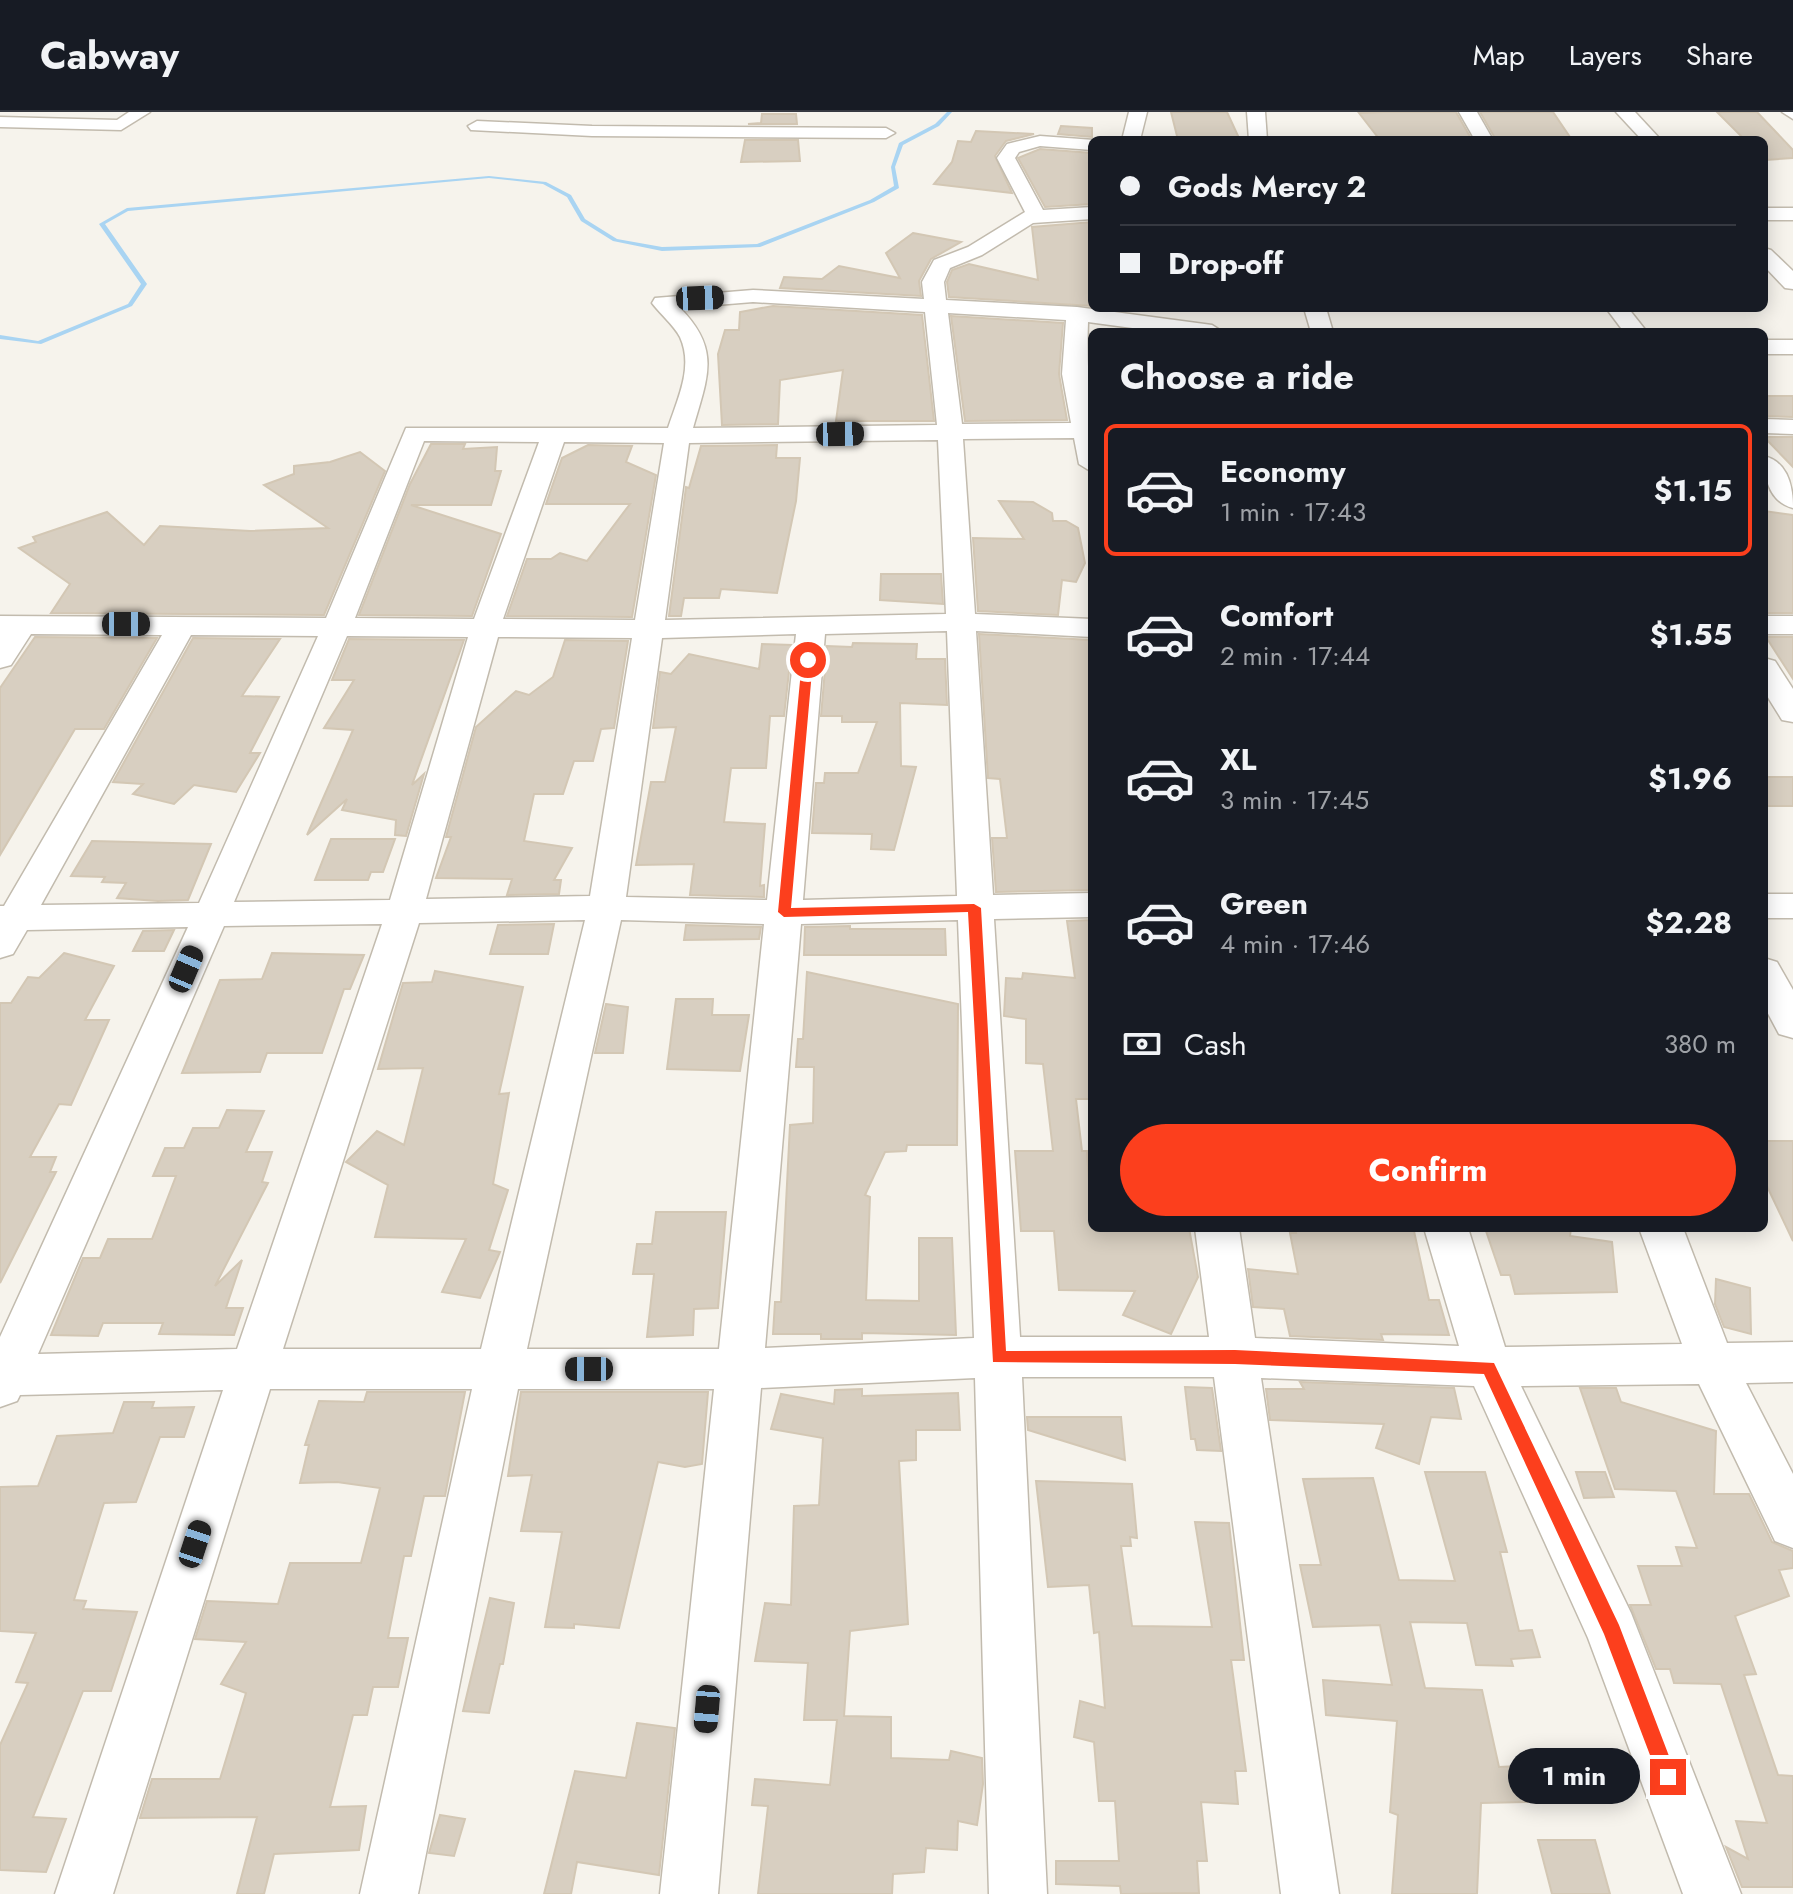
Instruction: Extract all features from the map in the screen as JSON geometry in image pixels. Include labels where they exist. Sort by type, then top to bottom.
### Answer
[{"type":"street","points":[[7,121],[121,125],[141,112]]},
{"type":"street","points":[[487,112],[477,126],[592,131],[886,133]]},
{"type":"street","points":[[592,131],[604,112]]},
{"type":"street","points":[[713,131],[722,112]]},
{"type":"street","points":[[821,132],[833,112]]},
{"type":"street","points":[[1132,136],[1138,112]]},
{"type":"street","points":[[1256,112],[1258,136]]},
{"type":"street","points":[[1468,112],[1482,136]]},
{"type":"street","points":[[1625,112],[1648,136]]},
{"type":"street","points":[[1036,215],[1006,158],[1013,148],[1040,141],[1088,145]]},
{"type":"street","points":[[1018,1894],[998,1357],[961,622],[950,431],[933,282],[937,267],[975,251],[1010,227],[1036,215],[1088,213]]},
{"type":"street","points":[[1768,214],[1793,214]]},
{"type":"street","points":[[1768,258],[1793,283]]},
{"type":"street","points":[[389,1894],[499,1370],[606,908],[678,436],[697,379],[698,356],[693,334],[663,303],[753,296],[936,309],[1077,314],[1179,323]]},
{"type":"street","points":[[1620,312],[1633,328]]},
{"type":"street","points":[[1077,314],[1074,374],[1088,426]]},
{"type":"street","points":[[1768,347],[1793,347]]},
{"type":"street","points":[[1768,426],[1793,427]]},
{"type":"street","points":[[1088,430],[678,436],[415,433],[337,626],[106,1156],[2,1379],[252,1369],[739,1369],[998,1357],[1235,1357],[1488,1367],[1793,1362]]},
{"type":"street","points":[[84,1894],[252,1369],[405,910],[486,626],[554,434]]},
{"type":"street","points":[[1768,469],[1793,500]]},
{"type":"street","points":[[0,659],[12,624],[649,629],[811,628],[961,622],[1088,628]]},
{"type":"street","points":[[5,927],[183,624]]},
{"type":"street","points":[[1768,625],[1793,625]]},
{"type":"street","points":[[689,1894],[811,628]]},
{"type":"street","points":[[1768,673],[1793,713]]},
{"type":"street","points":[[5,927],[405,910],[606,908],[784,912],[1088,905]]},
{"type":"street","points":[[1768,906],[1793,906]]},
{"type":"street","points":[[1768,978],[1793,1024]]},
{"type":"street","points":[[1218,1232],[1310,1894]]},
{"type":"street","points":[[1447,1232],[1488,1367],[1612,1631],[1712,1894]]},
{"type":"street","points":[[1663,1232],[1712,1363],[1793,1525]]},
{"type":"building","points":[[1171,112],[1227,112],[1238,136],[1177,136]]},
{"type":"building","points":[[1456,112],[1470,136],[1377,136],[1359,113]]},
{"type":"building","points":[[1480,112],[1553,112],[1569,136],[1494,136]]},
{"type":"building","points":[[1717,112],[1757,112],[1793,150],[1793,158],[1768,160],[1768,136],[1741,136]]},
{"type":"building","points":[[762,114],[796,114],[797,124],[748,124],[761,123]]},
{"type":"building","points":[[1061,126],[1092,128],[1092,136],[1058,134]]},
{"type":"building","points":[[976,131],[1034,134],[1006,141],[995,156],[1012,193],[934,184],[952,162],[958,141],[971,142]]},
{"type":"building","points":[[745,140],[798,140],[800,161],[741,162]]},
{"type":"building","points":[[1040,149],[1088,153],[1088,204],[1045,207],[1018,158]]},
{"type":"building","points":[[1088,222],[1088,306],[949,297],[947,282],[952,270],[969,264],[1038,280],[1032,227]]},
{"type":"building","points":[[913,233],[961,242],[931,259],[919,281],[921,296],[780,288],[784,277],[822,279],[839,266],[900,278],[886,253]]},
{"type":"building","points":[[773,306],[922,315],[934,421],[836,421],[843,370],[780,380],[778,424],[722,425],[718,354],[725,330],[739,330],[740,312]]},
{"type":"building","points":[[951,316],[1063,323],[1059,374],[1067,420],[965,421]]},
{"type":"building","points":[[1768,396],[1793,396],[1793,417],[1768,416]]},
{"type":"building","points":[[1768,437],[1793,437],[1793,467],[1768,441]]},
{"type":"building","points":[[431,444],[465,444],[463,449],[497,447],[495,471],[501,471],[491,505],[411,505],[501,534],[472,616],[359,615],[410,484]]},
{"type":"building","points":[[588,445],[632,446],[626,462],[656,475],[632,617],[507,616],[527,559],[551,559],[560,553],[587,561],[630,504],[546,504],[562,458]]},
{"type":"building","points":[[777,445],[776,458],[800,458],[796,501],[777,593],[721,589],[719,598],[684,598],[681,616],[669,616],[686,487],[689,488],[701,446]]},
{"type":"building","points":[[360,452],[385,471],[324,615],[51,613],[70,584],[19,548],[36,542],[33,537],[107,512],[144,545],[160,526],[250,531],[328,528],[264,485],[294,474],[294,466],[330,462]]},
{"type":"building","points":[[999,501],[1033,502],[1052,513],[1053,521],[1066,521],[1078,528],[1085,563],[1076,582],[1062,580],[1058,615],[978,611],[973,538],[1024,539]]},
{"type":"building","points":[[1768,512],[1793,515],[1793,613],[1768,613]]},
{"type":"building","points":[[881,574],[941,574],[943,604],[880,600]]},
{"type":"building","points":[[979,634],[1088,640],[1088,890],[996,892],[992,838],[1007,838],[1000,779],[988,778]]},
{"type":"building","points":[[35,637],[157,638],[104,729],[75,729],[0,855],[0,688]]},
{"type":"building","points":[[1768,637],[1793,637],[1793,679],[1768,640]]},
{"type":"building","points":[[193,638],[280,639],[242,696],[279,697],[250,753],[260,753],[236,792],[194,785],[174,804],[133,794],[143,784],[113,782]]},
{"type":"building","points":[[349,639],[464,640],[412,785],[424,774],[406,836],[395,835],[396,820],[342,810],[347,799],[307,835],[353,730],[324,728],[354,680],[332,680]]},
{"type":"building","points":[[565,640],[628,641],[614,728],[601,729],[593,761],[574,761],[563,794],[534,794],[524,841],[572,848],[554,880],[561,880],[559,894],[507,895],[512,879],[436,878],[451,837],[446,837],[476,727],[516,691],[529,695],[553,677]]},
{"type":"building","points":[[853,643],[917,644],[916,659],[945,659],[947,705],[900,703],[901,766],[916,767],[894,850],[871,849],[872,834],[812,833],[816,783],[824,783],[825,773],[858,773],[877,722],[842,722],[842,716],[821,716],[827,646],[852,647]]},
{"type":"building","points":[[762,644],[792,645],[784,716],[770,716],[766,768],[731,768],[724,822],[765,824],[760,886],[764,885],[764,897],[690,895],[694,864],[636,865],[651,782],[665,782],[676,727],[653,728],[660,672],[671,674],[689,654],[759,669]]},
{"type":"building","points":[[1768,777],[1793,777],[1793,806],[1768,806]]},
{"type":"building","points":[[331,839],[395,839],[383,872],[371,872],[368,880],[315,880]]},
{"type":"building","points":[[92,841],[211,844],[188,900],[158,901],[117,898],[126,883],[102,882],[105,877],[71,876]]},
{"type":"building","points":[[1088,920],[1088,1099],[1076,1099],[1082,1151],[1087,1151],[1088,1232],[1190,1232],[1198,1277],[1171,1334],[1123,1315],[1135,1291],[1059,1290],[1054,1231],[1021,1231],[1015,1151],[1053,1151],[1043,1064],[1026,1063],[1026,1019],[1004,1016],[1006,978],[1022,979],[1023,973],[1075,978],[1067,921]]},
{"type":"building","points":[[554,924],[548,954],[490,954],[498,925]]},
{"type":"building","points":[[686,925],[761,927],[759,939],[684,940]]},
{"type":"building","points":[[850,926],[850,929],[945,929],[946,955],[804,955],[805,927]]},
{"type":"building","points":[[174,930],[164,951],[133,951],[143,931]]},
{"type":"building","points":[[64,953],[114,966],[85,1020],[109,1020],[71,1105],[59,1104],[30,1157],[56,1157],[50,1172],[56,1172],[0,1283],[0,1003],[11,1003],[28,977],[39,978]]},
{"type":"building","points":[[272,953],[364,955],[350,989],[344,989],[322,1053],[267,1053],[260,1072],[182,1073],[220,980],[262,979]]},
{"type":"building","points":[[435,971],[523,987],[499,1094],[509,1093],[493,1184],[508,1190],[489,1250],[500,1252],[480,1298],[442,1292],[466,1239],[375,1237],[388,1185],[346,1162],[377,1131],[404,1145],[423,1068],[378,1069],[403,983],[432,982]]},
{"type":"building","points":[[807,972],[958,1004],[957,1145],[907,1145],[906,1151],[885,1152],[865,1195],[870,1197],[866,1300],[919,1301],[919,1238],[952,1238],[956,1335],[862,1333],[862,1339],[821,1339],[821,1334],[773,1334],[775,1302],[781,1302],[790,1125],[813,1123],[814,1067],[796,1067],[798,1039],[803,1039]]},
{"type":"building","points":[[676,999],[713,999],[712,1015],[749,1015],[740,1071],[667,1069]]},
{"type":"building","points":[[606,1004],[628,1007],[623,1053],[595,1053]]},
{"type":"building","points":[[227,1110],[264,1111],[246,1152],[272,1152],[262,1182],[268,1183],[215,1286],[242,1260],[226,1308],[243,1308],[234,1335],[159,1334],[163,1323],[103,1323],[98,1336],[51,1335],[83,1258],[100,1258],[108,1239],[152,1239],[176,1176],[153,1176],[165,1148],[184,1148],[193,1128],[219,1128]]},
{"type":"building","points":[[1768,1141],[1793,1141],[1793,1241],[1768,1188]]},
{"type":"building","points":[[656,1212],[726,1212],[718,1308],[694,1309],[693,1335],[647,1337],[654,1274],[633,1274],[637,1244],[652,1244]]},
{"type":"building","points":[[1414,1232],[1429,1300],[1439,1300],[1449,1335],[1381,1334],[1383,1340],[1290,1336],[1284,1309],[1253,1307],[1248,1269],[1298,1274],[1290,1233]]},
{"type":"building","points":[[1486,1232],[1570,1232],[1570,1236],[1612,1242],[1617,1292],[1515,1294],[1510,1275],[1501,1275]]},
{"type":"building","points":[[1716,1279],[1750,1288],[1751,1334],[1724,1327],[1715,1304]]},
{"type":"building","points":[[1300,1382],[1454,1388],[1461,1419],[1431,1417],[1419,1464],[1376,1448],[1384,1424],[1270,1420],[1266,1389],[1304,1389]]},
{"type":"building","points":[[1185,1387],[1212,1388],[1221,1451],[1197,1450],[1195,1439],[1191,1439]]},
{"type":"building","points":[[1580,1388],[1616,1388],[1621,1402],[1716,1431],[1714,1494],[1749,1494],[1772,1542],[1793,1551],[1793,1568],[1779,1570],[1789,1596],[1735,1616],[1756,1674],[1744,1675],[1778,1775],[1793,1776],[1793,1887],[1742,1887],[1726,1847],[1748,1859],[1736,1821],[1767,1823],[1721,1684],[1674,1683],[1670,1669],[1656,1669],[1630,1605],[1651,1605],[1638,1566],[1682,1566],[1676,1547],[1697,1548],[1676,1491],[1615,1489]]},
{"type":"building","points":[[862,1389],[862,1396],[958,1393],[960,1430],[916,1430],[916,1460],[899,1461],[908,1624],[850,1631],[844,1716],[891,1717],[891,1758],[949,1760],[951,1751],[982,1758],[983,1784],[977,1825],[958,1821],[957,1850],[926,1848],[924,1872],[893,1874],[892,1894],[758,1894],[768,1806],[752,1805],[755,1779],[830,1785],[837,1720],[804,1720],[808,1663],[755,1661],[765,1603],[791,1605],[794,1506],[819,1505],[823,1438],[771,1429],[781,1394],[834,1404],[835,1390]]},
{"type":"building","points":[[367,1392],[465,1392],[445,1496],[424,1496],[411,1556],[404,1556],[388,1638],[408,1638],[398,1687],[373,1687],[367,1715],[353,1715],[330,1807],[366,1806],[359,1850],[274,1854],[264,1894],[237,1894],[257,1817],[140,1818],[152,1779],[220,1779],[246,1693],[221,1684],[246,1642],[195,1639],[207,1601],[278,1604],[290,1563],[361,1563],[380,1488],[337,1482],[300,1483],[309,1445],[305,1445],[319,1401],[364,1402]]},
{"type":"building","points":[[521,1392],[708,1392],[702,1464],[685,1467],[658,1462],[619,1628],[574,1624],[574,1628],[545,1627],[562,1532],[521,1531],[532,1475],[508,1476]]},
{"type":"building","points":[[124,1402],[154,1402],[152,1408],[194,1407],[184,1437],[160,1437],[136,1502],[104,1503],[74,1600],[86,1601],[83,1609],[137,1612],[111,1691],[83,1691],[33,1817],[66,1819],[46,1872],[0,1870],[0,1745],[28,1683],[16,1682],[36,1633],[0,1631],[0,1487],[38,1486],[57,1436],[113,1433]]},
{"type":"building","points":[[1027,1417],[1121,1417],[1125,1460],[1028,1430]]},
{"type":"building","points":[[1425,1472],[1485,1472],[1507,1552],[1500,1552],[1519,1631],[1532,1630],[1540,1657],[1511,1659],[1513,1666],[1476,1665],[1467,1623],[1410,1622],[1425,1688],[1482,1690],[1499,1767],[1518,1766],[1527,1802],[1481,1803],[1477,1894],[1392,1894],[1398,1815],[1390,1812],[1397,1721],[1326,1715],[1323,1680],[1392,1685],[1380,1625],[1313,1627],[1300,1565],[1321,1565],[1303,1479],[1373,1478],[1399,1580],[1455,1581]]},
{"type":"building","points":[[1576,1472],[1605,1472],[1614,1497],[1584,1498]]},
{"type":"building","points":[[1036,1481],[1132,1484],[1137,1538],[1130,1537],[1131,1546],[1121,1546],[1132,1626],[1212,1627],[1195,1522],[1229,1523],[1244,1660],[1231,1660],[1246,1771],[1235,1771],[1238,1804],[1201,1802],[1207,1861],[1197,1861],[1199,1893],[1121,1894],[1120,1886],[1056,1884],[1056,1861],[1119,1861],[1115,1801],[1099,1801],[1094,1742],[1074,1737],[1080,1701],[1105,1708],[1099,1632],[1094,1633],[1089,1585],[1048,1587]]},
{"type":"building","points":[[490,1598],[514,1603],[503,1664],[500,1664],[489,1713],[463,1711]]},
{"type":"building","points":[[637,1723],[675,1728],[659,1875],[577,1862],[571,1894],[544,1894],[575,1771],[626,1778]]},
{"type":"building","points":[[440,1815],[465,1819],[454,1856],[429,1853]]},
{"type":"building","points":[[1538,1840],[1595,1840],[1610,1894],[1552,1894]]},
{"type":"waterway","points":[[0,337],[39,343],[130,305],[144,284],[102,224],[127,210],[489,177],[544,183],[569,196],[583,220],[615,240],[662,249],[758,246],[872,201],[897,187],[893,167],[901,144],[937,125],[950,112]]},
{"type":"route","points":[[808,660],[784,912],[974,908],[998,1357],[1235,1357],[1488,1367],[1612,1631],[1668,1777]]}]
